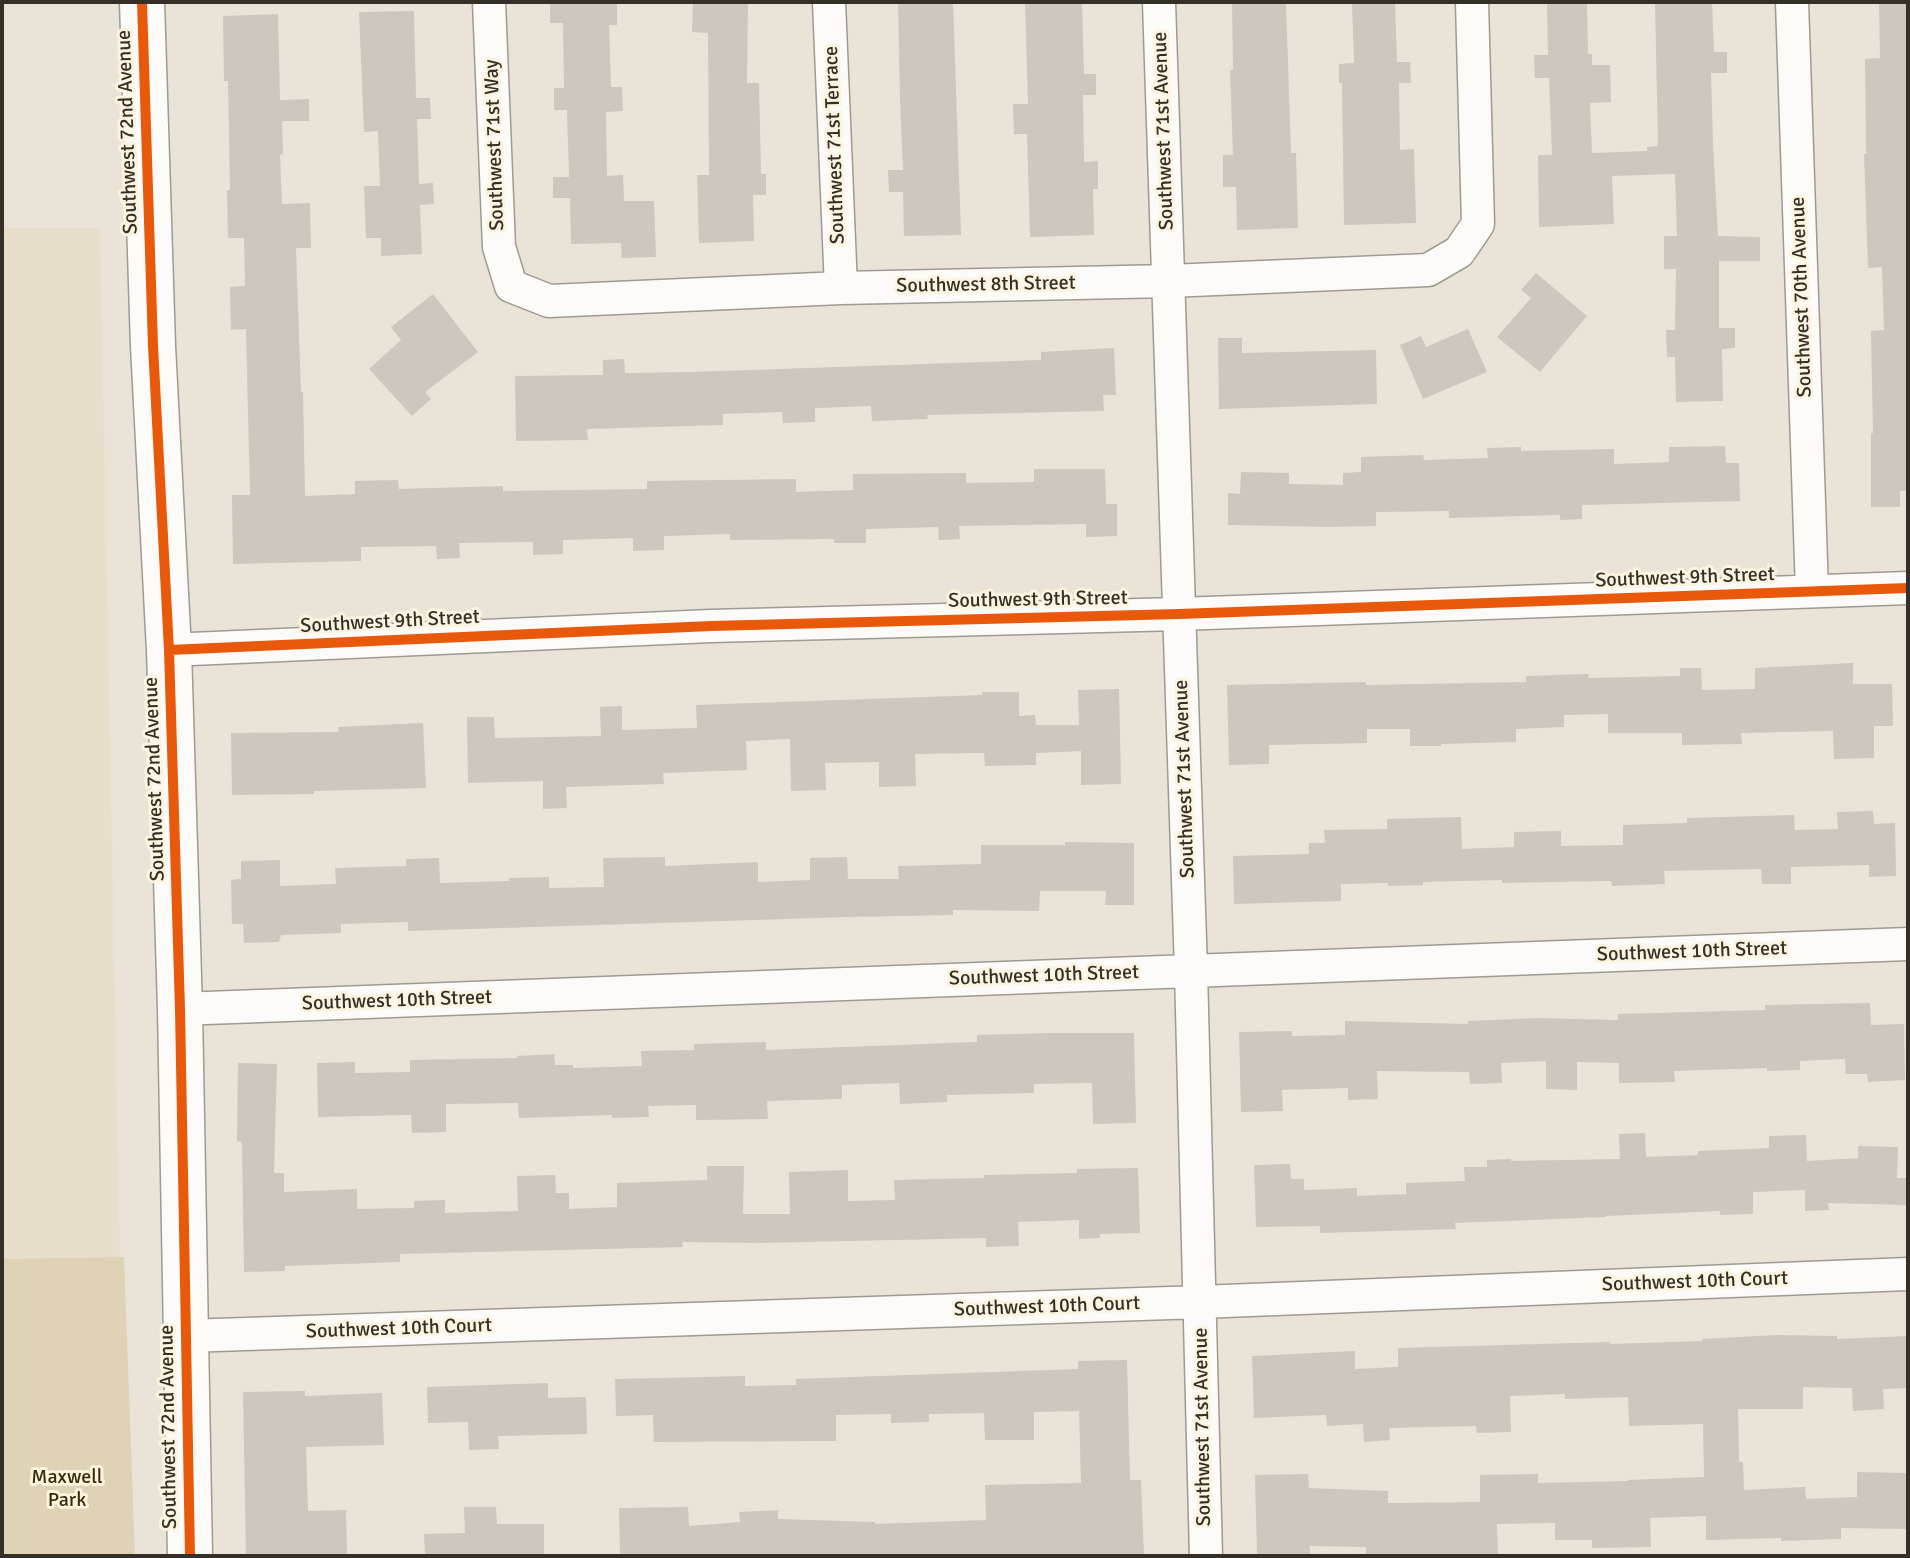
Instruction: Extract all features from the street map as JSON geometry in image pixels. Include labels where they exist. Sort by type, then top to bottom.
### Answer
[{"type":"street","name":"Southwest 72nd Avenue","points":[[142,2],[153,346],[169,650],[180,1009],[190,1556]]},
{"type":"street","name":"Southwest 71st Way","points":[[489,2],[499,247],[511,286]]},
{"type":"street","name":"Southwest 71st Terrace","points":[[829,2],[841,288]]},
{"type":"street","name":"Southwest 71st Avenue","points":[[1159,2],[1191,971],[1206,1556]]},
{"type":"street","name":"Southwest 8th Street","points":[[511,286],[549,301],[841,288],[1169,281],[1428,270],[1459,252],[1478,224],[1472,2]]},
{"type":"street","name":"Southwest 70th Avenue","points":[[1792,2],[1812,591]]},
{"type":"street","name":"Southwest 9th Street","points":[[169,650],[711,626],[1179,614],[1908,588]]},
{"type":"street","name":"Southwest 10th Street","points":[[180,1009],[1908,944]]},
{"type":"street","name":"Southwest 10th Court","points":[[186,1336],[1200,1302],[1908,1274]]},
{"type":"shaded area","points":[[2,228],[100,228],[120,1264],[2,1267]]},
{"type":"green space","name":"Maxwell Park","points":[[124,1257],[135,1556],[2,1556],[2,1259]]},
{"type":"building","points":[[550,2],[617,2],[617,25],[609,25],[611,87],[622,87],[623,111],[606,112],[607,176],[623,175],[624,201],[654,201],[656,257],[622,258],[621,243],[571,244],[570,198],[553,198],[553,177],[569,177],[567,110],[554,110],[554,88],[564,88],[563,23],[550,23]]},
{"type":"building","points":[[693,2],[748,2],[747,83],[759,83],[761,174],[766,174],[766,195],[753,195],[754,241],[699,243],[697,175],[709,175],[708,33],[692,32]]},
{"type":"building","points":[[898,2],[953,2],[961,235],[904,236],[903,192],[889,192],[888,170],[903,170]]},
{"type":"building","points":[[1025,2],[1082,2],[1084,74],[1096,74],[1096,95],[1083,95],[1084,162],[1098,161],[1098,189],[1093,189],[1094,235],[1030,237],[1027,134],[1014,134],[1013,104],[1028,104]]},
{"type":"building","points":[[1232,2],[1286,2],[1291,153],[1296,153],[1298,228],[1237,230],[1236,187],[1223,187],[1223,155],[1233,155],[1230,70],[1233,70]]},
{"type":"building","points":[[1352,2],[1395,2],[1397,62],[1410,62],[1411,83],[1399,83],[1400,150],[1414,149],[1416,223],[1344,225],[1342,83],[1339,83],[1339,64],[1354,63]]},
{"type":"building","points":[[1547,2],[1587,2],[1588,54],[1592,54],[1592,65],[1610,65],[1611,102],[1590,103],[1592,153],[1647,151],[1647,147],[1658,146],[1655,2],[1712,2],[1714,52],[1727,52],[1727,73],[1711,73],[1718,236],[1760,237],[1760,261],[1719,261],[1719,328],[1735,328],[1735,348],[1722,349],[1723,401],[1676,402],[1675,357],[1667,357],[1666,330],[1675,330],[1676,269],[1664,269],[1664,236],[1677,236],[1675,174],[1612,176],[1614,224],[1539,227],[1538,155],[1552,155],[1549,78],[1535,78],[1534,55],[1548,55]]},
{"type":"building","points":[[1879,2],[1908,2],[1908,491],[1900,491],[1900,507],[1871,507],[1871,331],[1884,330],[1882,267],[1868,268],[1865,59],[1880,58]]},
{"type":"building","points":[[414,11],[416,98],[430,98],[431,119],[417,119],[419,184],[433,183],[434,204],[420,205],[422,254],[381,256],[381,238],[366,238],[364,186],[380,186],[378,131],[364,132],[359,12]]},
{"type":"building","points":[[278,14],[280,100],[309,99],[309,121],[282,121],[283,154],[280,155],[282,204],[310,203],[311,248],[296,248],[305,496],[355,494],[355,481],[398,480],[399,489],[503,486],[503,491],[647,489],[647,481],[796,479],[796,492],[853,490],[853,474],[966,473],[966,483],[1034,482],[1034,469],[1105,469],[1106,504],[1117,504],[1117,536],[1086,537],[1086,524],[959,526],[960,539],[939,540],[938,527],[866,529],[866,543],[834,543],[834,539],[730,540],[730,534],[664,536],[664,550],[633,551],[633,538],[563,540],[563,554],[533,555],[533,542],[459,543],[460,558],[437,559],[436,546],[361,547],[361,561],[233,564],[232,495],[250,495],[246,329],[231,330],[230,287],[245,286],[244,238],[228,238],[228,81],[224,81],[223,16]]},
{"type":"building","points":[[1536,273],[1587,316],[1540,372],[1497,337],[1531,298],[1521,290]]},
{"type":"building","points":[[433,294],[478,352],[425,392],[431,399],[412,416],[369,369],[401,340],[391,327]]},
{"type":"building","points":[[1468,329],[1487,372],[1423,399],[1400,345],[1421,336],[1426,347]]},
{"type":"building","points":[[1218,338],[1242,338],[1242,353],[1376,350],[1377,404],[1219,409]]},
{"type":"building","points":[[1114,348],[1116,395],[1103,395],[1104,411],[927,415],[928,419],[872,421],[871,406],[815,408],[815,422],[783,423],[782,412],[723,414],[723,425],[587,429],[588,440],[516,441],[515,376],[603,375],[603,360],[624,359],[625,373],[692,372],[1041,360],[1041,352]]},
{"type":"building","points":[[1725,446],[1726,463],[1739,463],[1740,501],[1582,505],[1582,519],[1560,520],[1560,515],[1449,518],[1449,511],[1376,512],[1376,526],[1228,525],[1228,493],[1240,494],[1241,472],[1289,473],[1289,484],[1343,485],[1343,473],[1361,472],[1361,457],[1423,455],[1424,460],[1488,458],[1487,448],[1521,447],[1521,451],[1614,449],[1614,464],[1669,462],[1669,447]]},
{"type":"building","points":[[1853,663],[1853,684],[1892,684],[1893,726],[1874,726],[1874,758],[1834,759],[1833,731],[1741,733],[1742,744],[1682,745],[1682,733],[1608,733],[1608,714],[1564,715],[1564,727],[1516,729],[1516,742],[1410,746],[1410,729],[1367,729],[1367,743],[1269,745],[1269,764],[1229,765],[1227,685],[1526,682],[1526,676],[1680,676],[1680,668],[1701,668],[1702,690],[1755,689],[1755,668]]},
{"type":"building","points":[[1119,689],[1121,784],[1081,785],[1081,751],[1036,753],[1036,765],[985,766],[984,753],[915,754],[916,786],[879,787],[879,762],[825,763],[826,790],[791,791],[790,739],[746,741],[747,770],[663,773],[664,784],[566,787],[567,808],[543,809],[543,781],[468,783],[467,717],[494,717],[495,738],[601,736],[600,707],[622,706],[622,730],[697,728],[696,705],[1019,692],[1019,716],[1035,715],[1036,725],[1079,725],[1078,690]]},
{"type":"building","points":[[423,723],[426,788],[232,795],[231,733],[339,732],[338,727]]},
{"type":"building","points":[[1873,811],[1874,824],[1895,823],[1896,876],[1869,877],[1869,865],[1791,867],[1791,884],[1762,884],[1761,869],[1664,871],[1665,884],[1612,886],[1611,881],[1502,883],[1502,880],[1388,886],[1388,883],[1341,884],[1341,901],[1234,904],[1233,856],[1309,854],[1309,843],[1325,843],[1324,830],[1387,829],[1387,819],[1461,817],[1462,849],[1514,847],[1514,832],[1561,831],[1561,846],[1623,845],[1623,825],[1687,823],[1687,818],[1794,815],[1795,830],[1838,829],[1837,812]]},
{"type":"building","points":[[1065,842],[1134,843],[1134,905],[1105,905],[1106,891],[1040,891],[1039,911],[953,910],[953,915],[408,931],[408,922],[341,924],[341,933],[281,935],[279,942],[244,943],[243,924],[232,924],[231,880],[241,879],[241,861],[280,860],[280,886],[336,884],[335,868],[406,866],[406,859],[439,858],[440,883],[549,877],[549,888],[604,887],[603,858],[665,857],[665,866],[758,862],[758,882],[810,880],[810,858],[847,857],[848,879],[899,879],[898,866],[981,864],[981,845],[1065,845]]},
{"type":"building","points":[[1870,1003],[1871,1025],[1904,1024],[1905,1080],[1868,1082],[1867,1074],[1846,1074],[1845,1059],[1800,1061],[1800,1070],[1674,1071],[1675,1082],[1619,1083],[1619,1063],[1577,1062],[1577,1090],[1546,1089],[1546,1061],[1501,1063],[1502,1083],[1470,1084],[1469,1072],[1377,1071],[1378,1099],[1348,1100],[1348,1088],[1282,1090],[1283,1111],[1241,1112],[1239,1032],[1292,1031],[1292,1036],[1345,1035],[1345,1021],[1468,1024],[1468,1021],[1537,1018],[1618,1020],[1618,1014],[1765,1010],[1765,1005]]},
{"type":"building","points":[[1134,1033],[1136,1123],[1093,1124],[1092,1083],[1034,1084],[1034,1093],[947,1095],[947,1102],[900,1104],[899,1083],[842,1085],[842,1099],[767,1101],[768,1119],[696,1120],[696,1105],[648,1106],[649,1117],[519,1118],[518,1103],[446,1104],[446,1132],[412,1133],[411,1115],[318,1117],[317,1063],[355,1062],[355,1073],[410,1072],[410,1060],[517,1058],[554,1054],[555,1065],[573,1065],[573,1068],[642,1066],[641,1051],[694,1050],[694,1044],[766,1042],[766,1050],[977,1042],[977,1035]]},
{"type":"building","points":[[238,1063],[277,1064],[274,1173],[284,1173],[284,1192],[357,1189],[357,1209],[414,1208],[414,1201],[445,1200],[445,1213],[518,1211],[517,1176],[555,1175],[556,1193],[569,1193],[569,1209],[617,1207],[617,1183],[707,1180],[707,1166],[744,1166],[743,1214],[790,1214],[789,1172],[848,1170],[848,1201],[895,1200],[894,1180],[984,1178],[984,1175],[1138,1168],[1140,1233],[1100,1234],[1100,1238],[1079,1239],[1079,1220],[1018,1222],[1019,1246],[986,1247],[986,1238],[682,1242],[683,1247],[400,1254],[400,1262],[285,1266],[285,1271],[244,1272],[242,1142],[237,1141]]},
{"type":"building","points":[[1645,1133],[1646,1157],[1769,1148],[1769,1136],[1806,1135],[1807,1161],[1858,1158],[1858,1146],[1898,1147],[1897,1178],[1907,1178],[1906,1205],[1828,1203],[1829,1210],[1805,1211],[1805,1190],[1753,1192],[1753,1214],[1720,1215],[1720,1211],[1606,1216],[1455,1223],[1456,1229],[1320,1233],[1320,1226],[1256,1227],[1254,1165],[1290,1164],[1291,1179],[1304,1179],[1304,1190],[1357,1188],[1357,1196],[1406,1194],[1406,1183],[1465,1181],[1464,1167],[1487,1167],[1487,1160],[1620,1159],[1619,1134]]},
{"type":"building","points":[[1776,1335],[1837,1336],[1837,1339],[1908,1336],[1908,1388],[1883,1389],[1884,1409],[1853,1411],[1852,1388],[1803,1387],[1803,1409],[1738,1409],[1739,1462],[1743,1462],[1744,1490],[1805,1487],[1806,1499],[1857,1497],[1857,1472],[1908,1473],[1908,1529],[1841,1528],[1841,1539],[1706,1540],[1706,1516],[1650,1518],[1651,1547],[1592,1548],[1592,1540],[1555,1540],[1555,1523],[1497,1524],[1498,1554],[1366,1554],[1366,1547],[1310,1546],[1310,1556],[1257,1556],[1255,1475],[1308,1474],[1309,1488],[1388,1491],[1388,1503],[1480,1502],[1480,1475],[1538,1474],[1538,1483],[1704,1477],[1703,1424],[1629,1426],[1628,1397],[1565,1399],[1565,1394],[1510,1396],[1511,1432],[1477,1433],[1476,1426],[1389,1428],[1390,1440],[1364,1442],[1363,1424],[1327,1426],[1326,1415],[1254,1418],[1252,1356],[1355,1351],[1355,1369],[1398,1367],[1398,1348],[1702,1341]]},
{"type":"building","points":[[1127,1360],[1130,1480],[1141,1480],[1144,1556],[620,1556],[619,1508],[688,1507],[689,1526],[740,1522],[739,1512],[778,1510],[778,1519],[875,1524],[986,1520],[985,1485],[1081,1483],[1079,1411],[1034,1412],[1034,1440],[985,1440],[984,1413],[929,1414],[929,1422],[891,1423],[891,1414],[836,1415],[836,1441],[654,1442],[653,1415],[616,1416],[615,1379],[745,1376],[745,1386],[796,1385],[796,1379],[1078,1369],[1078,1361]]},
{"type":"building","points":[[548,1383],[548,1398],[586,1397],[587,1434],[498,1436],[499,1449],[469,1450],[468,1422],[428,1423],[427,1387]]},
{"type":"building","points":[[305,1391],[305,1396],[382,1393],[384,1445],[306,1447],[308,1511],[346,1510],[347,1556],[246,1556],[243,1392]]},
{"type":"building","points":[[464,1507],[496,1507],[497,1524],[544,1524],[544,1556],[425,1556],[424,1534],[465,1533]]},
{"type":"cycle path","points":[[142,2],[153,346],[169,650],[180,1009],[190,1556]]},
{"type":"cycle path","points":[[169,650],[711,626],[1179,614],[1908,588]]}]
